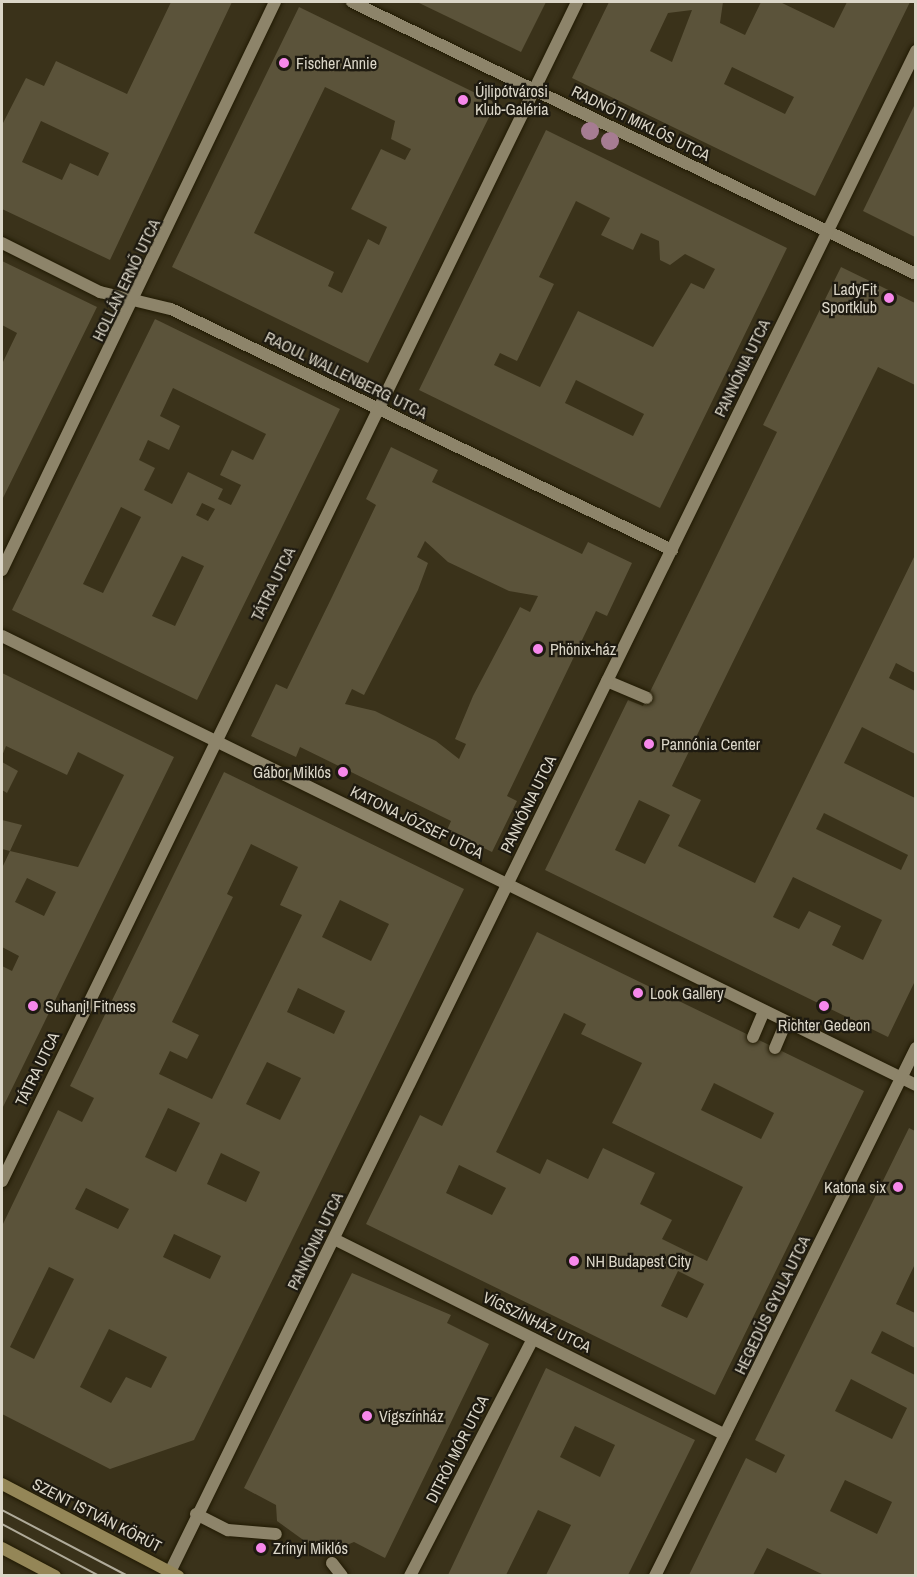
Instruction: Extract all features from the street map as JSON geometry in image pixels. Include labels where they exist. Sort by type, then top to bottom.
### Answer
[{"type":"main road","name":"SZENT ISTVÁN KÖRÚT","points":[[2,1484],[172,1574]]},
{"type":"main road","points":[[2,1548],[55,1575]]},
{"type":"street","name":"HOLLÁN ERNŐ UTCA","points":[[2,570],[135,300],[275,2]]},
{"type":"street","name":"RADNÓTI MIKLÓS UTCA","points":[[352,2],[915,274]]},
{"type":"street","name":"TÁTRA UTCA","points":[[2,1181],[577,2]]},
{"type":"street","name":"PANNÓNIA UTCA","points":[[172,1574],[196,1514],[334,1239],[915,51]]},
{"type":"street","name":"RAOUL WALLENBERG UTCA","points":[[2,243],[100,292],[171,309],[672,550]]},
{"type":"street","name":"KATONA JÓZSEF UTCA","points":[[2,636],[915,1085]]},
{"type":"street","points":[[607,681],[647,698]]},
{"type":"street","points":[[753,1037],[764,1011]]},
{"type":"street","points":[[775,1048],[786,1022]]},
{"type":"street","name":"HEGEDŰS GYULA UTCA","points":[[655,1575],[915,1047]]},
{"type":"street","name":"VÍGSZÍNHÁZ UTCA","points":[[334,1239],[725,1434]]},
{"type":"street","name":"DITRÓI MÓR UTCA","points":[[410,1575],[533,1339]]},
{"type":"street","points":[[196,1514],[228,1530],[276,1534]]},
{"type":"street","points":[[332,1563],[342,1575]]},
{"type":"building","points":[[171,2],[232,2],[110,260],[2,209],[2,125],[26,78],[44,86],[56,61],[127,94]],"holes":[[[41,121],[109,153],[98,176],[70,163],[62,180],[22,162]]]},
{"type":"building","points":[[417,2],[546,2],[521,52]]},
{"type":"building","points":[[609,2],[723,2],[720,23],[745,35],[761,2],[780,2],[834,28],[847,2],[910,2],[815,196],[572,78]],"holes":[[[692,10],[672,62],[650,51],[668,13]],[[732,67],[794,97],[785,114],[724,84]]]},
{"type":"building","points":[[299,7],[496,103],[368,363],[172,267]],"holes":[[[325,87],[395,121],[391,139],[411,149],[405,160],[381,149],[351,209],[387,227],[379,245],[368,239],[342,293],[328,286],[334,272],[254,233]]]},
{"type":"building","points":[[915,104],[915,237],[863,211]]},
{"type":"building","points":[[546,130],[787,248],[660,508],[419,390]],"holes":[[[576,201],[610,218],[601,235],[633,250],[641,233],[659,241],[660,260],[670,265],[685,254],[715,269],[704,289],[691,283],[653,347],[578,311],[540,387],[494,365],[500,353],[517,361],[554,284],[539,277]],[[576,380],[644,414],[633,436],[565,403]]]},
{"type":"building","points":[[2,261],[97,307],[2,500],[2,364],[17,333],[2,325]]},
{"type":"building","points":[[841,267],[915,303],[915,385],[878,367],[672,786],[701,800],[678,846],[755,883],[915,555],[915,673],[896,663],[889,678],[915,691],[915,754],[862,727],[844,763],[915,798],[915,981],[888,1037],[545,870],[628,700],[643,706],[702,586],[777,432],[763,425]],"holes":[[[639,800],[670,815],[645,864],[615,850]],[[824,813],[908,855],[901,870],[816,829]],[[793,877],[882,920],[863,960],[832,945],[841,926],[809,911],[799,929],[773,917]]]},
{"type":"building","points":[[155,319],[340,409],[197,700],[12,610]],"holes":[[[173,388],[266,434],[253,460],[232,450],[220,475],[241,485],[231,505],[218,499],[223,489],[188,472],[172,504],[144,490],[155,468],[139,460],[148,440],[169,450],[180,426],[160,416]],[[202,503],[215,509],[208,521],[196,515]],[[121,507],[141,517],[103,593],[83,584]],[[182,556],[204,566],[175,626],[152,616]]]},
{"type":"building","name":"Phönix-ház","points":[[391,447],[438,470],[432,482],[459,495],[582,554],[588,542],[632,563],[607,616],[596,611],[507,796],[517,801],[492,852],[447,830],[451,821],[300,747],[296,757],[251,736],[276,684],[287,689],[332,597],[376,505],[366,499]],"holes":[[[425,541],[448,562],[509,591],[538,596],[530,612],[520,607],[473,696],[455,739],[466,744],[459,759],[436,741],[375,711],[345,704],[352,689],[364,695],[418,590],[428,563],[417,557]]]},
{"type":"building","points":[[2,673],[174,757],[2,1109],[2,966],[12,971],[19,956],[2,947],[2,868],[10,851],[78,867],[124,775],[78,752],[67,775],[6,746],[2,756]],"holes":[[[27,878],[56,892],[44,916],[15,902]]]},
{"type":"building","points":[[2,762],[18,771],[7,793],[2,790]]},
{"type":"building","points":[[224,772],[464,889],[194,1440],[110,1469],[2,1414],[2,1226],[58,1110],[82,1122],[94,1098],[70,1086]],"holes":[[[251,844],[298,867],[280,905],[302,915],[212,1099],[159,1074],[170,1051],[187,1059],[199,1035],[172,1022],[233,897],[227,894]],[[340,900],[389,924],[371,961],[322,937]],[[298,988],[345,1011],[334,1034],[287,1012]],[[267,1062],[301,1078],[280,1120],[246,1104]],[[168,1108],[200,1123],[176,1172],[145,1157]],[[221,1153],[260,1172],[246,1202],[207,1184]],[[86,1188],[129,1209],[118,1229],[75,1209]],[[174,1234],[221,1256],[210,1279],[163,1257]],[[49,1267],[74,1279],[34,1359],[10,1347]],[[109,1329],[167,1357],[151,1388],[126,1377],[111,1403],[80,1387]]]},
{"type":"building","points":[[2,820],[22,825],[10,851],[2,849]]},
{"type":"building","points":[[537,932],[864,1091],[715,1395],[366,1224],[420,1115],[442,1126]],"holes":[[[564,1013],[586,1024],[581,1034],[642,1063],[612,1123],[743,1187],[707,1261],[662,1239],[672,1220],[640,1204],[655,1173],[603,1148],[588,1179],[547,1159],[540,1174],[496,1152]],[[714,1083],[774,1113],[761,1139],[701,1110]],[[459,1165],[506,1188],[492,1215],[446,1193]],[[678,1271],[704,1284],[687,1318],[661,1306]]]},
{"type":"building","points":[[909,1128],[915,1131],[915,1264],[896,1304],[915,1313],[915,1348],[882,1331],[871,1353],[915,1375],[915,1575],[824,1575],[767,1548],[753,1575],[689,1575],[746,1458],[776,1473],[785,1455],[755,1440]],"holes":[[[851,1379],[907,1408],[892,1439],[835,1411]],[[845,1480],[892,1502],[877,1534],[830,1511]]]},
{"type":"building","name":"Vígszínház","points":[[352,1273],[451,1315],[447,1323],[489,1344],[385,1558],[354,1542],[337,1549],[306,1542],[277,1521],[276,1505],[244,1488]]},
{"type":"building","points":[[546,1368],[695,1440],[628,1575],[546,1575],[571,1525],[538,1510],[506,1575],[448,1575]],"holes":[[[575,1426],[615,1445],[600,1477],[560,1457]]]},
{"type":"tram line","points":[[2,1510],[128,1576]]},
{"type":"tram line","points":[[2,1524],[100,1576]]},
{"type":"place","name":"Fischer Annie","points":[[284,63]]},
{"type":"place","name":"Újlipótvárosi Klub-Galéria","points":[[463,100]]},
{"type":"place","name":"LadyFit Sportklub","points":[[889,298]]},
{"type":"place","name":"Phönix-ház","points":[[538,649]]},
{"type":"place","name":"Pannónia Center","points":[[649,744]]},
{"type":"place","name":"Gábor Miklós","points":[[343,772]]},
{"type":"place","name":"Look Gallery","points":[[638,993]]},
{"type":"place","name":"Suhanj! Fitness","points":[[33,1006]]},
{"type":"place","name":"Richter Gedeon","points":[[824,1006]]},
{"type":"place","name":"Katona six","points":[[898,1187]]},
{"type":"place","name":"NH Budapest City","points":[[574,1261]]},
{"type":"place","name":"Vígszínház","points":[[367,1416]]},
{"type":"place","name":"Zrínyi Miklós","points":[[261,1548]]}]
